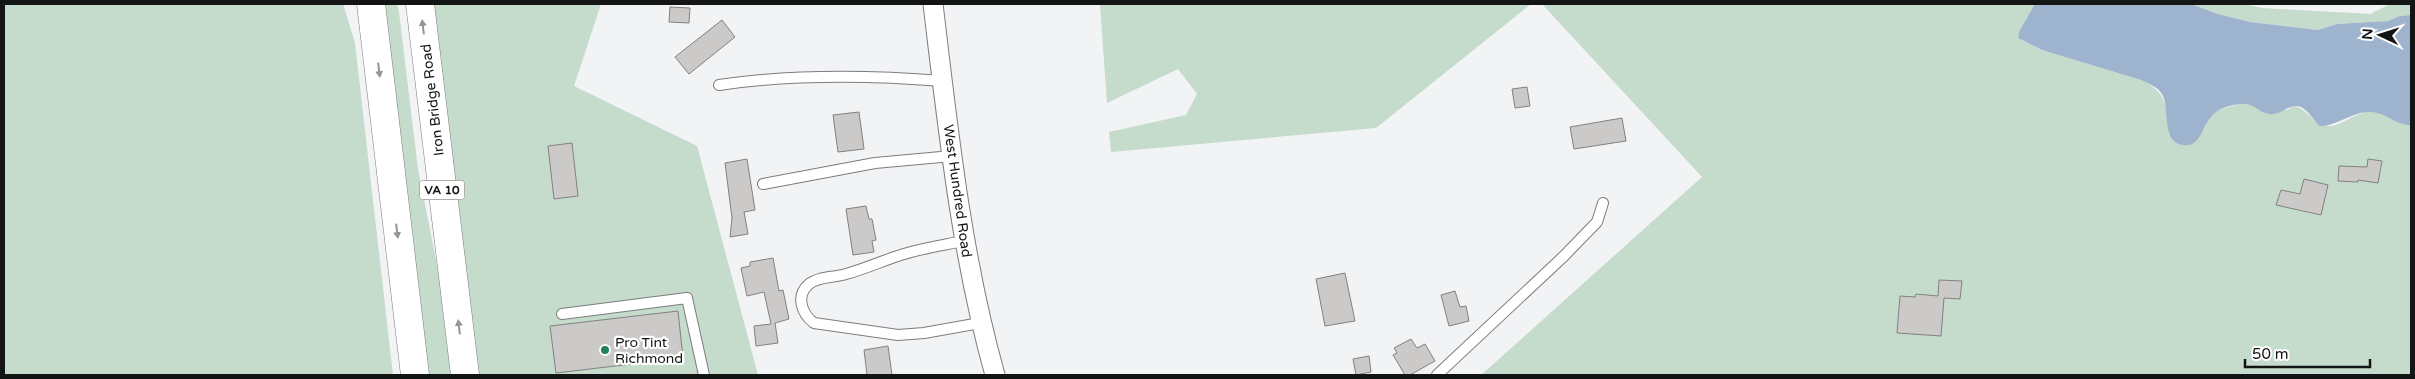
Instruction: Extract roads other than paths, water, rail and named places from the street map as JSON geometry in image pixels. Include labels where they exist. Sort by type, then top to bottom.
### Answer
[{"type":"main road","points":[[371,4],[415,375]]},
{"type":"main road","name":"Iron Bridge Road","points":[[420,4],[465,375]]},
{"type":"street","name":"West Hundred Road","points":[[933,4],[963,241],[980,323],[995,375]]},
{"type":"lane","points":[[719,86],[773,79],[848,76],[879,76],[943,81]]},
{"type":"lane","points":[[763,184],[875,163],[952,156]]},
{"type":"lane","points":[[1437,375],[1564,256],[1597,222],[1603,203]]},
{"type":"lane","points":[[963,241],[905,254],[844,275],[818,279],[804,289],[801,307],[807,317],[814,322],[898,335],[924,333],[980,323]]},
{"type":"lane","points":[[562,314],[686,298],[704,375]]},
{"type":"water","points":[[2035,4],[2191,4],[2218,14],[2250,22],[2318,30],[2337,24],[2388,21],[2400,16],[2411,15],[2411,125],[2406,125],[2381,114],[2364,112],[2333,124],[2320,126],[2301,107],[2293,106],[2278,113],[2269,114],[2249,105],[2238,104],[2224,108],[2211,116],[2195,142],[2190,145],[2176,143],[2167,125],[2163,96],[2154,86],[2141,80],[2042,50],[2018,38],[2019,32]]},
{"type":"place","name":"Pro Tint Richmond","points":[[605,350]]}]
